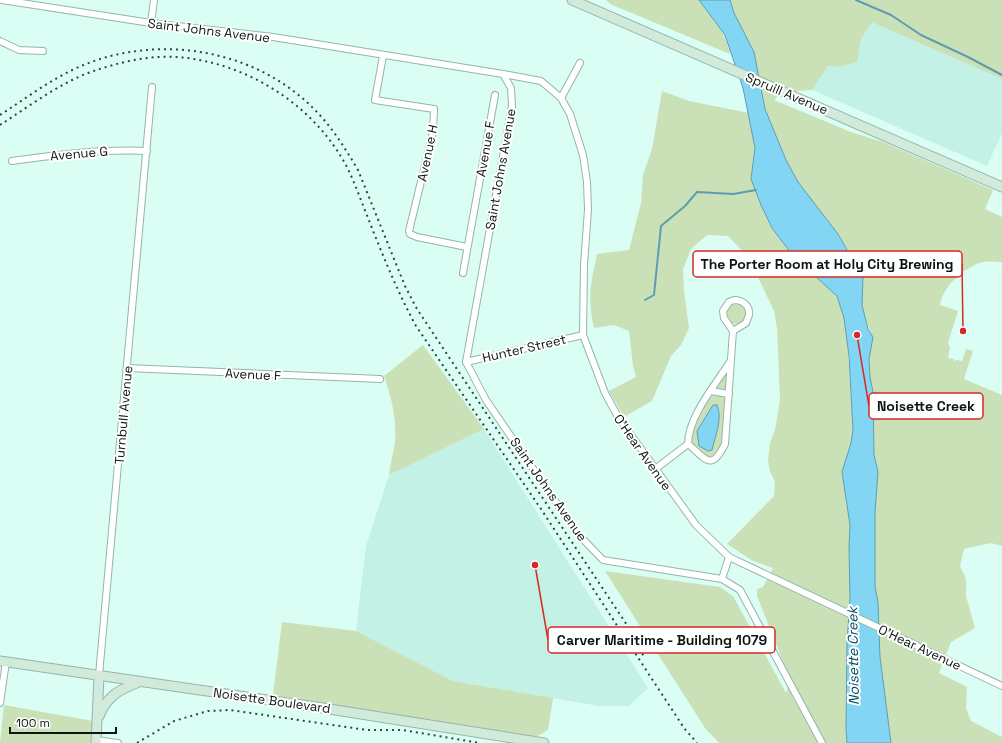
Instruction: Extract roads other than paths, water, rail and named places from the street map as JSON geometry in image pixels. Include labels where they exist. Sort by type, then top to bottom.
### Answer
[{"type":"street","name":"Saint Johns Avenue","points":[[2,0],[151,23],[273,37],[383,56],[503,74],[511,88],[512,106],[466,362],[486,400],[577,533],[603,560],[722,580],[740,590],[822,743]]},
{"type":"street","points":[[151,23],[154,0]]},
{"type":"street","name":"Spruill Avenue","points":[[572,0],[1002,187]]},
{"type":"street","points":[[0,41],[19,50],[43,51]]},
{"type":"street","name":"Avenue H","points":[[383,56],[375,100],[434,110],[433,132],[409,231],[410,234],[417,237],[467,247]]},
{"type":"street","points":[[560,98],[580,63]]},
{"type":"street","name":"O'Hear Avenue","points":[[503,74],[541,81],[560,98],[574,127],[583,155],[587,182],[588,209],[584,265],[583,335],[605,393],[618,417],[654,470],[696,525],[729,558],[1002,686]]},
{"type":"street","name":"Turnbull Avenue","points":[[96,741],[99,675],[152,87]]},
{"type":"street","name":"Avenue F","points":[[463,273],[495,96]]},
{"type":"street","name":"Avenue G","points":[[12,161],[85,152],[122,150],[147,151]]},
{"type":"street","points":[[730,362],[693,420],[688,432],[688,444],[706,460],[711,460],[719,456],[725,444],[733,331],[724,318],[723,311],[729,302],[739,300],[746,305],[749,315],[746,323],[733,331]]},
{"type":"street","name":"Hunter Street","points":[[466,362],[583,335]]},
{"type":"street","name":"Avenue F","points":[[127,368],[380,379]]},
{"type":"street","points":[[711,391],[729,394]]},
{"type":"street","points":[[654,470],[688,444]]},
{"type":"street","points":[[722,580],[729,558]]},
{"type":"street","points":[[0,704],[3,661]]},
{"type":"street","name":"Noisette Boulevard","points":[[3,661],[323,708],[544,743]]},
{"type":"street","points":[[97,719],[109,698],[115,692],[141,681]]},
{"type":"street","points":[[96,741],[118,743]]},
{"type":"water","points":[[699,0],[730,0],[734,13],[754,52],[765,109],[786,160],[798,182],[838,234],[863,277],[862,305],[868,329],[873,337],[869,359],[873,392],[874,455],[878,472],[875,513],[875,586],[878,603],[880,657],[891,743],[847,743],[847,642],[850,600],[850,525],[842,472],[851,443],[853,430],[849,356],[844,318],[837,296],[816,277],[805,262],[791,253],[772,228],[761,205],[751,179],[755,148],[743,88],[725,35]]},
{"type":"water","points":[[713,405],[717,405],[719,410],[719,422],[712,450],[708,451],[699,446],[697,431]]},
{"type":"waterway","points":[[856,0],[891,15],[921,35],[1002,75]]},
{"type":"waterway","points":[[645,300],[654,295],[661,226],[685,206],[697,192],[733,194],[756,190]]},
{"type":"railway","points":[[0,115],[63,74],[86,64],[115,55],[146,50],[176,49],[207,53],[236,61],[265,73],[291,89],[321,116],[358,170],[405,286],[417,309],[627,625],[644,657]]},
{"type":"railway","points":[[0,125],[54,90],[76,78],[132,60],[154,57],[177,57],[201,60],[248,75],[270,87],[309,117],[326,135],[348,168],[389,270],[416,326],[541,509],[684,728],[697,743]]},
{"type":"railway","points":[[137,743],[174,721],[208,711],[230,710],[367,730],[403,730],[480,743]]},
{"type":"place","name":"The Porter Room at Holy City Brewing","points":[[963,331]]},
{"type":"place","name":"Noisette Creek","points":[[857,335]]},
{"type":"place","name":"Carver Maritime - Building 1079","points":[[535,565]]}]
